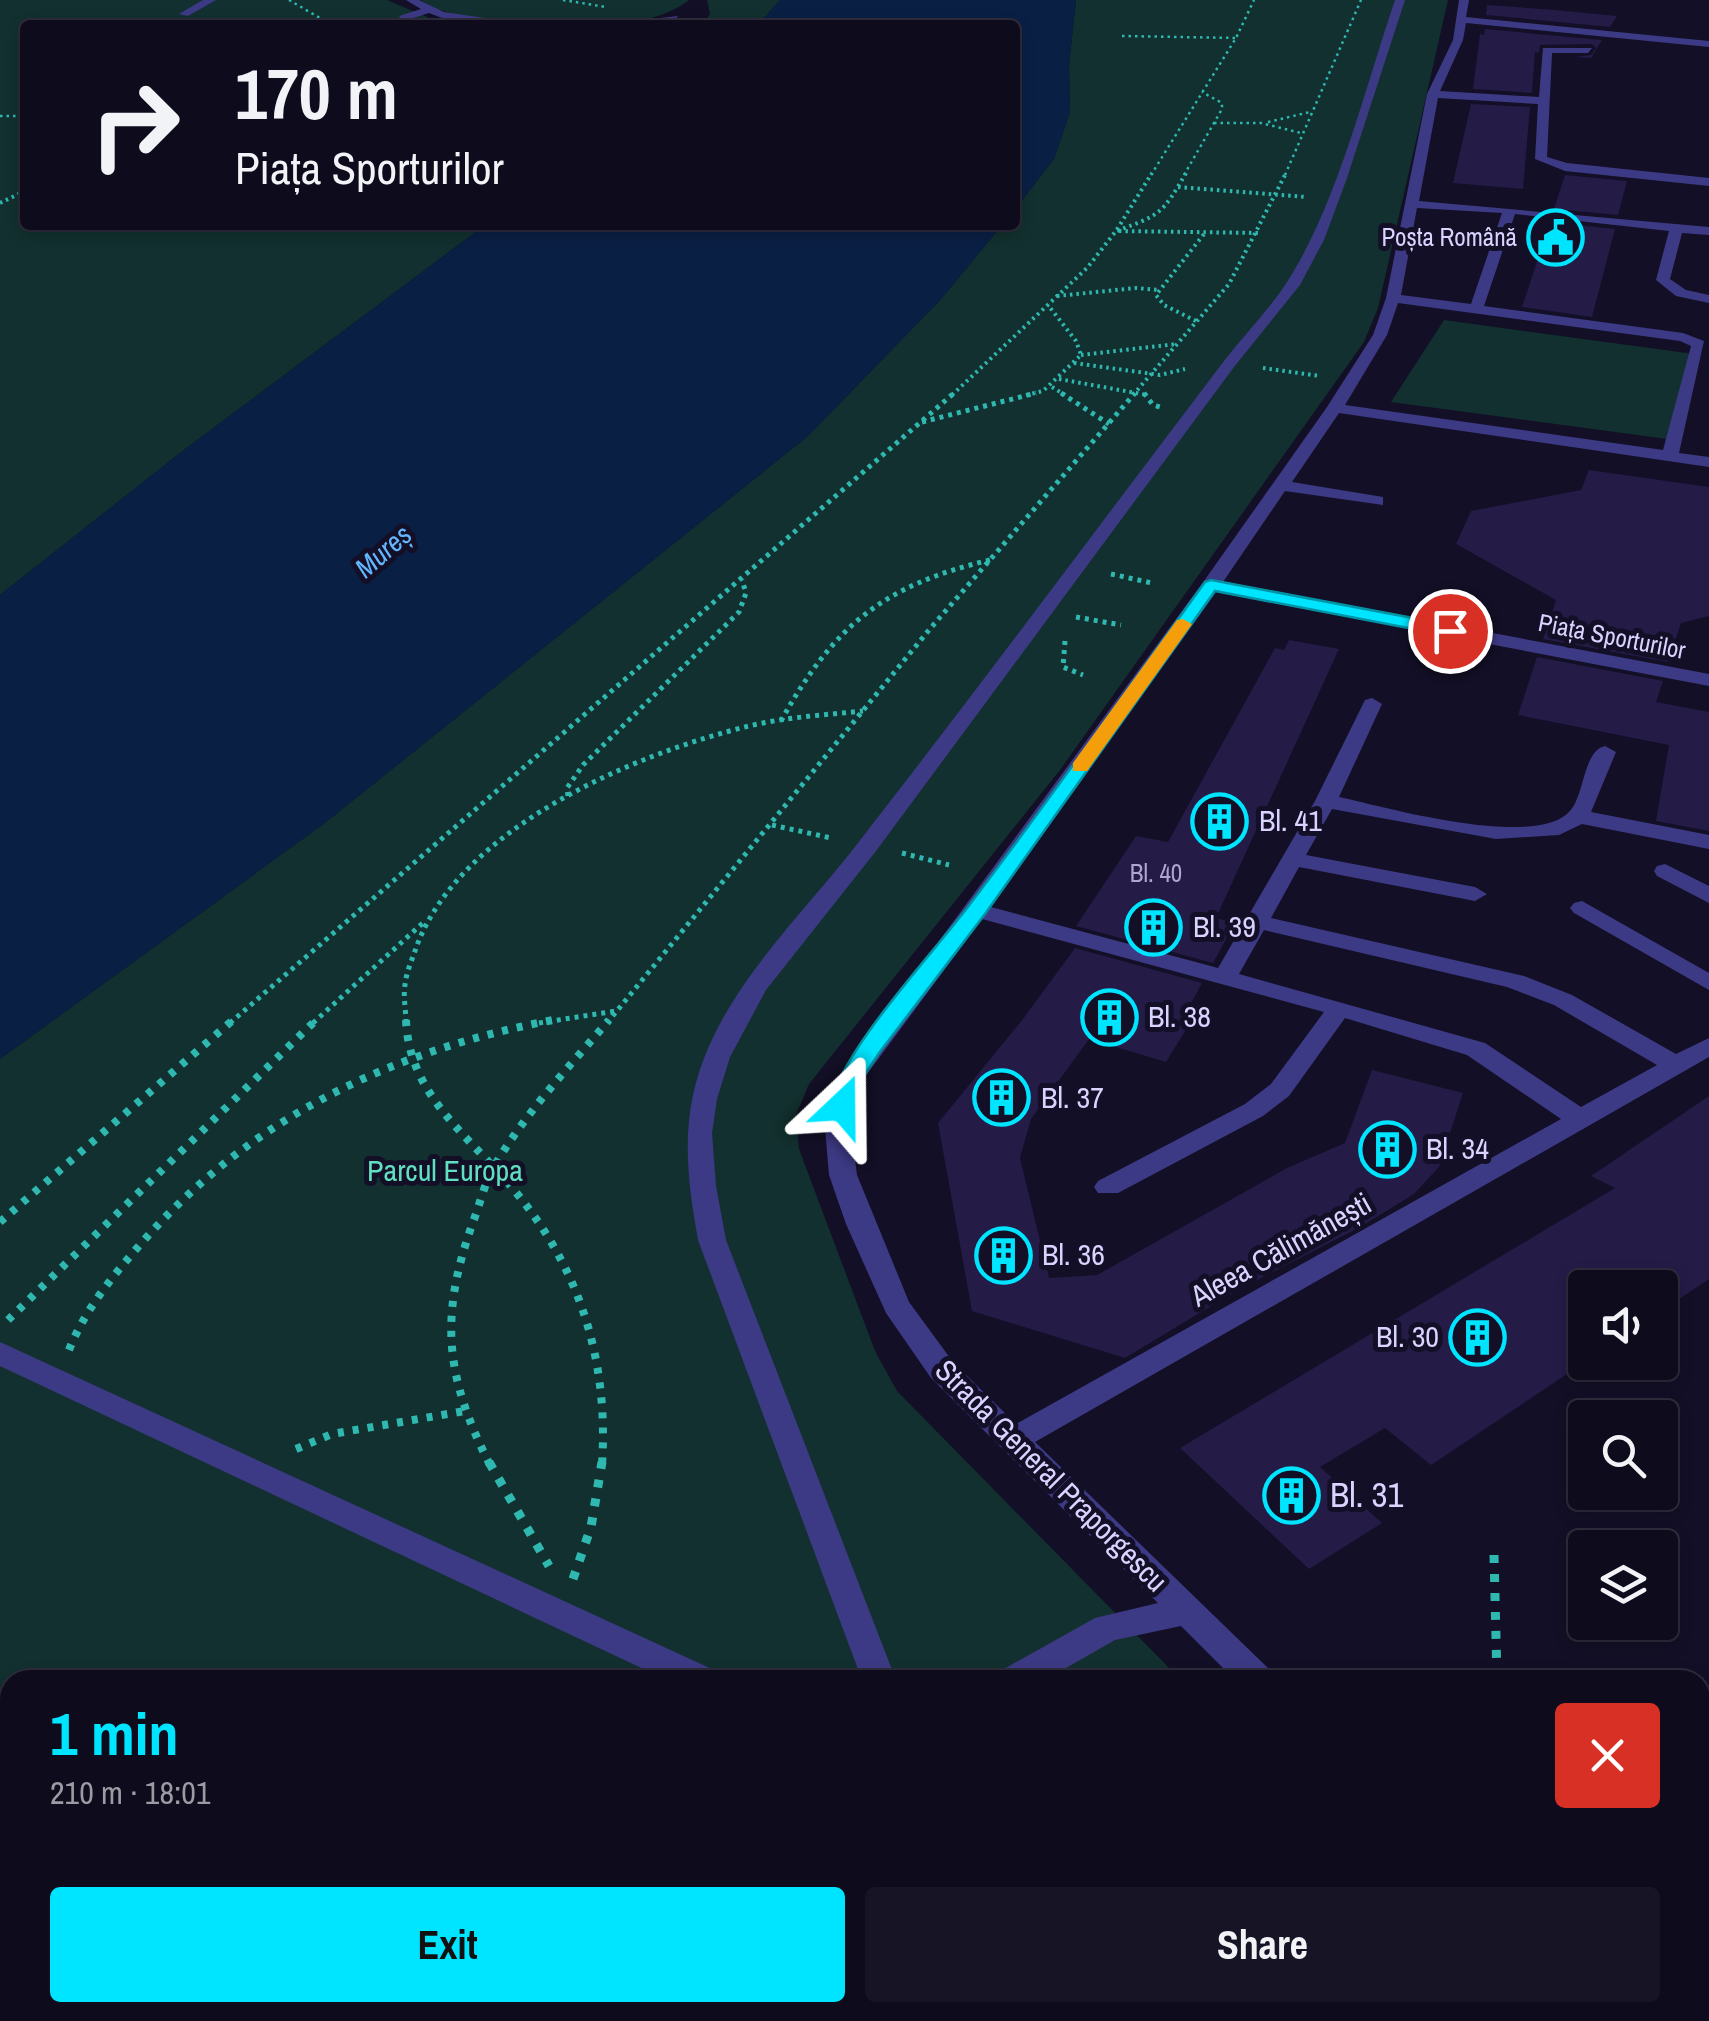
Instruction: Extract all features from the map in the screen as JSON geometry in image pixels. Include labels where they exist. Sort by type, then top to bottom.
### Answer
[{"type":"street","points":[[184,14],[211,0]]},
{"type":"street","points":[[411,0],[427,10],[472,20]]},
{"type":"street","points":[[875,1670],[712,1240],[702,1186],[699,1132],[717,1057],[754,988],[868,846],[1229,364],[1294,286],[1317,240],[1400,0]]},
{"type":"street","points":[[411,20],[427,10]]},
{"type":"street","points":[[1463,10],[1709,44]]},
{"type":"street","name":"Strada General Praporgescu","points":[[1247,1670],[942,1370],[896,1306],[854,1208],[844,1175],[838,1128],[846,1085],[1211,586],[1335,408],[1380,334],[1392,298],[1433,94],[1458,40],[1463,10]]},
{"type":"street","points":[[660,20],[674,18]]},
{"type":"street","points":[[1588,50],[1548,50],[1547,101],[1539,154],[1550,164],[1709,182]]},
{"type":"street","points":[[1433,94],[1547,101]]},
{"type":"street","points":[[1409,204],[1510,210],[1709,231]]},
{"type":"street","points":[[1476,309],[1510,210]]},
{"type":"street","points":[[1676,228],[1663,280],[1681,293],[1709,299]]},
{"type":"street","points":[[1392,298],[1683,337],[1699,344],[1670,457]]},
{"type":"street","points":[[1335,408],[1709,462]]},
{"type":"street","points":[[1280,485],[1377,502]]},
{"type":"street","name":"Piața Sporturilor","points":[[1211,586],[1709,680]]},
{"type":"street","points":[[1226,976],[1296,860],[1372,704]]},
{"type":"street","points":[[1326,801],[1504,834],[1560,828],[1577,816],[1606,752]]},
{"type":"street","points":[[1577,816],[1709,842]]},
{"type":"street","points":[[1296,860],[1475,894]]},
{"type":"street","points":[[1665,871],[1709,896]]},
{"type":"street","points":[[1582,908],[1709,983]]},
{"type":"street","points":[[977,910],[1226,976],[1476,1049],[1582,1120]]},
{"type":"street","points":[[1259,922],[1515,981],[1563,1000],[1676,1065]]},
{"type":"street","points":[[1108,1187],[1254,1110],[1280,1090],[1339,1009]]},
{"type":"street","name":"Aleea Călimănești","points":[[1013,1440],[1709,1046]]},
{"type":"street","points":[[0,1353],[680,1670]]},
{"type":"street","points":[[1032,1670],[1107,1628],[1185,1611]]},
{"type":"path","points":[[289,0],[327,20]]},
{"type":"path","points":[[0,1222],[742,580],[1087,268],[1116,231],[1236,38],[1254,0]]},
{"type":"path","points":[[593,1630],[512,1507],[464,1411],[453,1371],[450,1315],[463,1251],[493,1166],[534,1110],[864,711],[1229,284],[1260,234],[1362,0]]},
{"type":"path","points":[[1122,36],[1236,38]]},
{"type":"path","points":[[1116,231],[1155,217],[1178,188],[1222,104],[1201,92]]},
{"type":"path","points":[[1214,123],[1261,123],[1311,112]]},
{"type":"path","points":[[1261,123],[1301,133]]},
{"type":"path","points":[[1178,188],[1274,195]]},
{"type":"path","points":[[1116,231],[1260,234]]},
{"type":"path","points":[[1196,322],[1157,300],[1160,290],[1177,274],[1205,233]]},
{"type":"path","points":[[1058,296],[1136,288],[1160,290]]},
{"type":"path","points":[[1048,306],[1076,341],[1081,355]]},
{"type":"path","points":[[919,423],[1052,386],[1081,355],[1178,344]]},
{"type":"path","points":[[1074,362],[1153,374]]},
{"type":"path","points":[[1229,364],[1351,381]]},
{"type":"path","points":[[1059,379],[1138,391]]},
{"type":"path","points":[[1052,386],[1109,424]]},
{"type":"path","points":[[781,721],[823,648],[852,618],[889,593],[922,578],[992,560]]},
{"type":"path","points":[[1110,574],[1152,583]]},
{"type":"path","points":[[568,796],[567,788],[583,765],[739,612],[746,593],[742,580]]},
{"type":"path","points":[[1077,618],[1121,625]]},
{"type":"path","points":[[0,1328],[345,992],[426,920],[454,884],[539,811],[634,764],[709,738],[781,721],[864,711]]},
{"type":"path","points":[[772,825],[868,846]]},
{"type":"path","points":[[426,920],[410,961],[404,1004],[406,1044],[412,1060],[440,1114],[528,1206],[554,1246],[594,1332],[604,1378],[608,1425],[599,1485],[582,1558],[567,1594]]},
{"type":"path","points":[[58,1380],[75,1333],[108,1282],[215,1167],[272,1125],[320,1099],[412,1060],[518,1026],[617,1011]]},
{"type":"path","points":[[253,1471],[332,1434],[464,1411]]},
{"type":"path","points":[[1494,1556],[1497,1670]]},
{"type":"green space","points":[[0,0],[387,0],[434,20],[20,20],[20,230],[478,230],[180,453],[0,595]]},
{"type":"green space","points":[[421,0],[689,0],[642,20],[491,20],[437,9]]},
{"type":"green space","points":[[707,0],[780,0],[762,20],[706,20],[710,14]]},
{"type":"green space","name":"Parcul Europa","points":[[1076,0],[1448,0],[1378,308],[1364,342],[1060,770],[809,1084],[796,1115],[799,1149],[875,1351],[897,1391],[1171,1670],[0,1670],[0,1059],[326,822],[808,436],[942,298],[998,230],[1020,230],[1020,203],[1054,159],[1070,112],[1069,65]]},
{"type":"green space","points":[[1444,320],[1694,354],[1667,439],[1391,402]]},
{"type":"water","points":[[780,0],[1076,0],[1069,65],[1070,112],[1054,159],[1020,203],[1020,20],[762,20]]},
{"type":"water","name":"Mureș","points":[[478,230],[998,230],[942,298],[808,436],[326,822],[0,1059],[0,595],[180,453]]},
{"type":"building","points":[[1487,5],[1617,16],[1610,27],[1486,15]]},
{"type":"building","points":[[1485,29],[1602,40],[1591,58],[1575,57],[1591,55],[1596,48],[1592,44],[1540,45],[1539,53],[1535,52],[1532,93],[1473,89],[1480,34],[1484,35]]},
{"type":"building","points":[[1471,104],[1530,107],[1523,189],[1453,183]]},
{"type":"building","points":[[1565,175],[1627,181],[1618,215],[1554,209]]},
{"type":"building","points":[[1550,222],[1615,229],[1592,317],[1522,307]]},
{"type":"building","points":[[1589,470],[1709,487],[1709,616],[1681,623],[1668,662],[1543,639],[1556,600],[1456,544],[1471,511],[1581,490]]},
{"type":"building","points":[[1289,640],[1339,649],[1216,918],[1235,923],[1213,963],[1076,926],[1136,836],[1168,842],[1275,648],[1284,650]]},
{"type":"building","points":[[1537,657],[1663,681],[1656,702],[1709,712],[1709,831],[1656,821],[1669,745],[1518,715]]},
{"type":"building","points":[[1075,948],[1202,983],[1186,1013],[1195,1015],[1166,1062],[1089,1039],[1031,1119],[1020,1158],[1049,1278],[1097,1275],[1287,1168],[1345,1143],[1372,1070],[1463,1093],[1439,1167],[1414,1194],[1362,1226],[1236,1291],[1125,1358],[972,1311],[938,1123]]},
{"type":"building","points":[[1709,1096],[1709,1279],[1678,1300],[1678,1270],[1568,1270],[1568,1373],[1431,1465],[1385,1428],[1320,1467],[1382,1523],[1309,1569],[1180,1448],[1615,1188],[1591,1176]]},
{"type":"slow traffic","points":[[1080,767],[1183,624]]},
{"type":"place","name":"Poșta Română","points":[[1556,237]]},
{"type":"place","name":"Bl. 41","points":[[1220,821]]},
{"type":"place","name":"Bl. 39","points":[[1154,927]]},
{"type":"place","name":"Bl. 38","points":[[1109,1017]]},
{"type":"place","name":"Bl. 37","points":[[1002,1098]]},
{"type":"place","name":"Bl. 34","points":[[1387,1149]]},
{"type":"place","name":"Bl. 36","points":[[1003,1255]]},
{"type":"place","name":"Bl. 30","points":[[1478,1337]]},
{"type":"place","name":"Bl. 31","points":[[1291,1495]]},
{"type":"route","points":[[842,1106],[846,1085],[870,1049],[977,910],[1211,586],[1450,631]]}]
